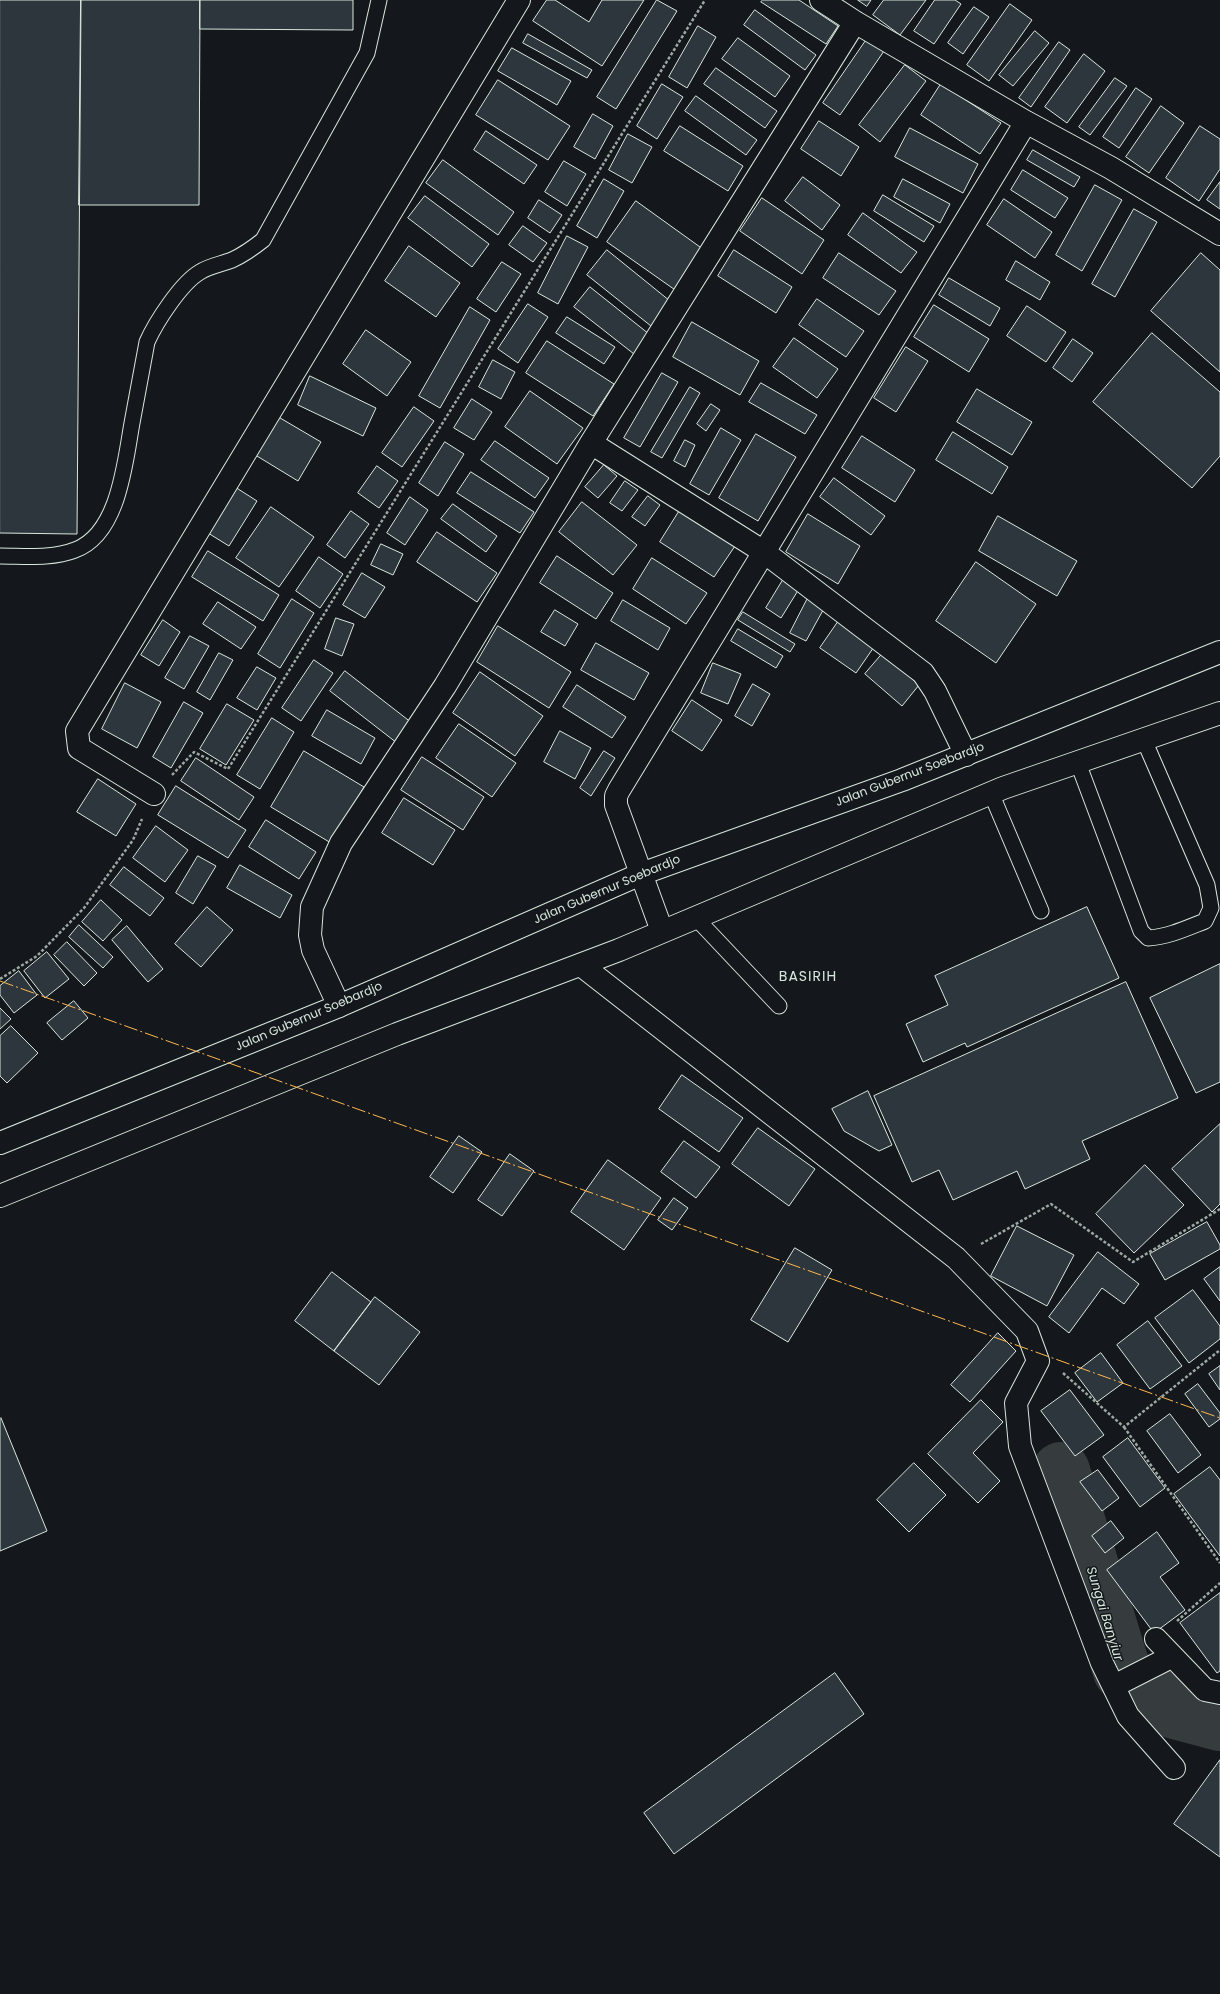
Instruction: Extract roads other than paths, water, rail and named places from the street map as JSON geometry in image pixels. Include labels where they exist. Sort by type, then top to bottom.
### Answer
[{"type":"main road","points":[[154,794],[78,748],[77,731],[519,0]]},
{"type":"main road","points":[[821,0],[855,22],[1026,122],[1111,168],[1220,234]]},
{"type":"main road","points":[[339,1006],[313,950],[310,935],[312,907],[342,843],[445,686],[591,443],[855,22]]},
{"type":"main road","points":[[662,931],[616,805],[616,796],[1026,122]]},
{"type":"main road","points":[[591,443],[764,552],[923,674],[935,691],[966,755]]},
{"type":"main road","name":"Jalan Gubernur Soebardjo","points":[[0,1143],[339,1006],[641,874],[902,780],[1220,652]]},
{"type":"main road","points":[[0,1196],[397,1034],[580,965],[991,793],[1220,713]]},
{"type":"main road","points":[[580,965],[956,1258],[1027,1331],[1038,1360],[1016,1403],[1020,1446],[1102,1663],[1128,1716],[1174,1768]]},
{"type":"main road","points":[[1156,1639],[1171,1657],[1205,1690],[1220,1693]]},
{"type":"main road","points":[[1114,1686],[1171,1657]]},
{"type":"lane","points":[[0,556],[57,555],[76,550],[92,541],[101,528],[111,511],[120,488],[146,350],[155,326],[188,282],[200,271],[233,259],[251,250],[263,240],[367,53],[379,0]]},
{"type":"lane","points":[[1078,763],[1141,931],[1148,938],[1159,937],[1205,921],[1211,908],[1206,885],[1144,740]]},
{"type":"lane","points":[[991,793],[1040,911]]},
{"type":"lane","points":[[695,917],[779,1006]]},
{"type":"waterway","name":"Sungai Banyiur","points":[[1061,1471],[1122,1671],[1171,1709],[1220,1722]]},
{"type":"district","name":"BASIRIH","points":[[808,977]]}]
